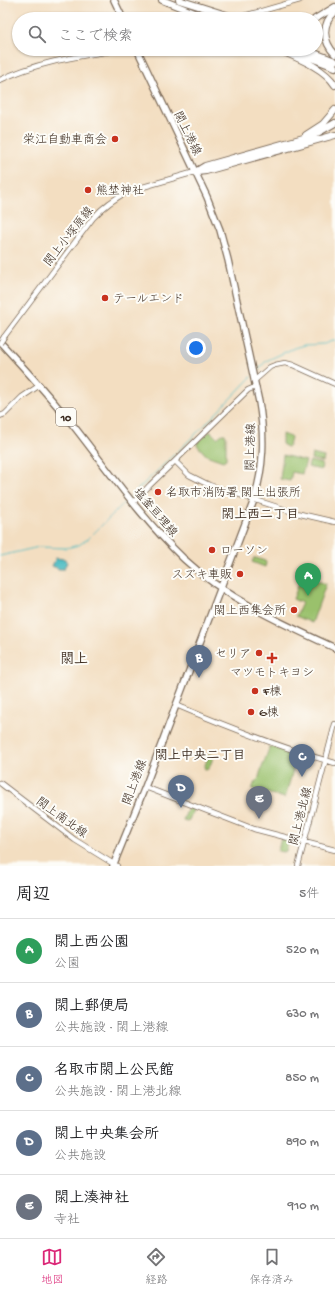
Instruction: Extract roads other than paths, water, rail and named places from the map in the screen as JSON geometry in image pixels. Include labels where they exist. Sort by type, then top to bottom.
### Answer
[{"type":"highway","points":[[162,0],[192,12]]},
{"type":"highway","points":[[178,0],[221,12]]},
{"type":"highway","points":[[178,0],[208,12]]},
{"type":"highway","points":[[323,14],[335,7]]},
{"type":"highway","points":[[185,9],[192,12]]},
{"type":"highway","points":[[335,12],[328,19],[325,28],[327,43],[335,54]]},
{"type":"highway","points":[[291,56],[319,70],[330,78],[335,85]]},
{"type":"highway","points":[[306,56],[335,67]]},
{"type":"highway","points":[[322,56],[335,61]]},
{"type":"highway","points":[[300,142],[323,124],[335,110]]},
{"type":"highway","points":[[300,142],[335,123]]},
{"type":"highway","points":[[195,172],[206,171],[300,142],[335,128]]},
{"type":"highway","points":[[300,142],[335,135]]},
{"type":"main road","points":[[114,0],[120,12]]},
{"type":"main road","name":"閖上港線","points":[[114,865],[254,500],[261,476],[263,444],[261,416],[256,387],[224,244],[207,196],[140,56]]},
{"type":"main road","name":"塩釜亘理線","points":[[0,343],[40,385],[130,500],[158,533],[185,560],[221,588],[260,612],[335,648]]},
{"type":"street","points":[[261,12],[300,0]]},
{"type":"street","points":[[0,80],[36,65],[58,59],[78,56]]},
{"type":"street","name":"閖上小塚原線","points":[[0,343],[88,224],[100,211],[119,196],[129,191],[195,172]]},
{"type":"street","points":[[253,377],[270,367],[285,363],[293,365],[335,384]]},
{"type":"street","points":[[0,416],[5,414],[22,397],[40,385]]},
{"type":"street","points":[[130,500],[150,485],[248,390],[256,387]]},
{"type":"street","points":[[175,461],[189,475],[204,483],[296,513],[335,522]]},
{"type":"street","points":[[176,705],[273,743],[335,763]]},
{"type":"street","name":"閖上港北線","points":[[298,866],[335,724]]},
{"type":"street","name":"閖上南北線","points":[[0,783],[75,840],[114,865]]},
{"type":"street","points":[[145,787],[249,827],[335,850]]},
{"type":"water","points":[[56,558],[65,559],[67,562],[64,569],[59,569],[52,566]]},
{"type":"waterway","points":[[255,373],[266,361],[294,348],[304,345],[324,344],[335,340]]},
{"type":"waterway","points":[[130,497],[203,427],[251,377]]},
{"type":"waterway","points":[[0,556],[39,547],[66,548],[79,545],[89,538],[128,499]]},
{"type":"place","name":"栄江自動車商会","points":[[115,139]]},
{"type":"place","name":"熊埜神社","points":[[88,190]]},
{"type":"place","name":"テールエンド","points":[[105,298]]},
{"type":"place","name":"名取市消防署 閖上出張所","points":[[158,492]]},
{"type":"place","name":"ローソン","points":[[212,550]]},
{"type":"place","name":"スズキ車販","points":[[240,574]]},
{"type":"place","name":"閖上西公園","points":[[308,596]]},
{"type":"place","name":"閖上西集会所","points":[[294,610]]},
{"type":"place","name":"セリア","points":[[259,653]]},
{"type":"place","name":"マツモトキヨシ","points":[[272,658]]},
{"type":"place","name":"閖上郵便局","points":[[199,678]]},
{"type":"place","name":"F棟","points":[[255,691]]},
{"type":"place","name":"G棟","points":[[251,712]]},
{"type":"place","name":"名取市閖上公民館","points":[[302,777]]},
{"type":"place","name":"閖上中央集会所","points":[[181,808]]},
{"type":"place","name":"閖上湊神社","points":[[259,819]]},
{"type":"district","name":"閖上西二丁目","points":[[260,513]]},
{"type":"district","name":"閖上","points":[[74,658]]},
{"type":"district","name":"閖上中央二丁目","points":[[200,754]]}]
